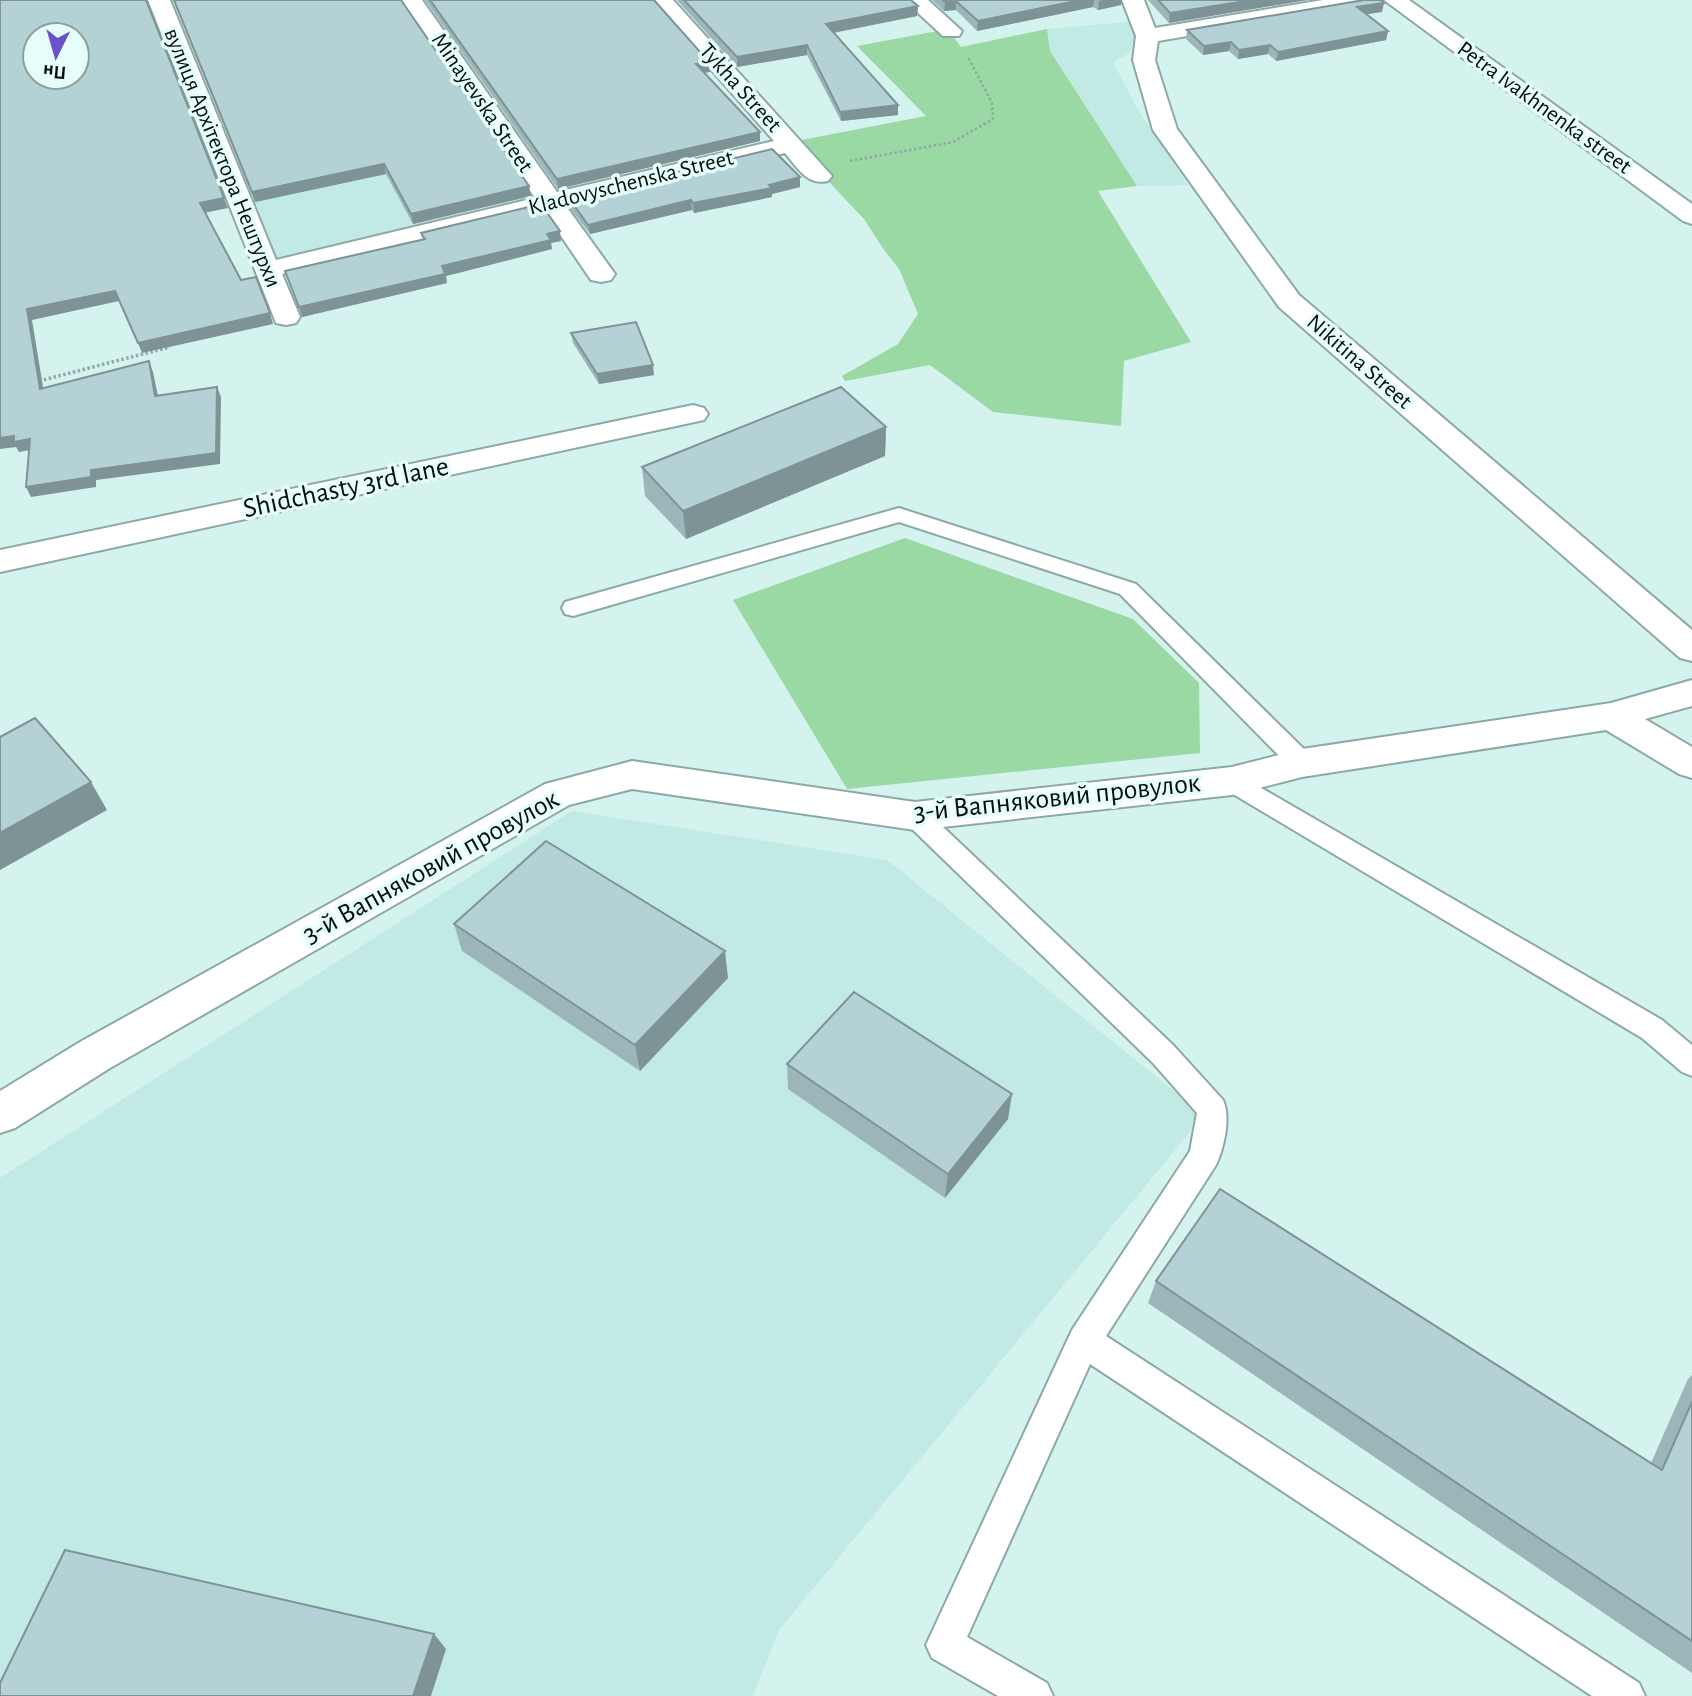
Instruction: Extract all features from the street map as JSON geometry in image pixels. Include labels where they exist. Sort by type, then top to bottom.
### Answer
[{"type":"street","name":"вулиця Архітектора Нештурхи","points":[[159,0],[286,317]]},
{"type":"street","name":"Minayevska Street","points":[[411,0],[601,274]]},
{"type":"street","name":"Tykha Street","points":[[661,0],[804,160]]},
{"type":"street","points":[[915,0],[951,31]]},
{"type":"street","name":"Nikitina Street","points":[[1133,0],[1147,36],[1144,60],[1165,130],[1289,302],[1692,649]]},
{"type":"street","points":[[1147,36],[1362,0]]},
{"type":"street","name":"Petra Ivakhnenka street","points":[[1395,0],[1692,216]]},
{"type":"street","name":"Kladovyschenska Street","points":[[267,270],[550,202],[804,160]]},
{"type":"street","name":"Shidchasty 3rd lane","points":[[0,561],[693,414]]},
{"type":"street","points":[[1611,716],[1692,693]]},
{"type":"street","points":[[1611,716],[1692,764]]},
{"type":"street","name":"3-й Вапняковий провулок","points":[[0,1114],[95,1055],[558,794],[632,775],[915,816],[1232,780],[1303,763],[1611,716]]},
{"type":"lane","points":[[573,608],[900,515],[1128,589],[1303,763]]},
{"type":"lane","points":[[1232,780],[1653,1029],[1692,1063]]},
{"type":"lane","points":[[915,816],[1163,1054],[1212,1110],[1205,1155],[1084,1341],[945,1645],[1034,1696]]},
{"type":"lane","points":[[1084,1341],[1626,1696]]},
{"type":"path","points":[[804,160],[846,161],[953,142],[993,119],[992,103],[970,63],[962,40],[951,31]]},
{"type":"path","points":[[39,381],[182,344]]},
{"type":"shaded area","points":[[1138,21],[1130,53],[1113,62],[1138,110],[1188,185],[1137,186],[1050,51],[1047,29]]},
{"type":"shaded area","points":[[494,124],[545,205],[269,265],[228,165],[408,129]]},
{"type":"shaded area","points":[[572,811],[887,860],[1204,1115],[779,1630],[753,1696],[0,1696],[0,1178]]},
{"type":"green space","points":[[948,29],[961,47],[1047,29],[1050,51],[1137,186],[1098,191],[1191,342],[1124,361],[1121,426],[993,412],[930,365],[845,381],[842,376],[898,344],[918,314],[899,269],[864,219],[791,142],[926,116],[857,46]]},
{"type":"green space","points":[[905,538],[1133,619],[1199,683],[1200,753],[847,789],[733,600]]},
{"type":"building","points":[[0,0],[146,0],[224,198],[200,203],[241,280],[256,277],[270,313],[138,343],[115,291],[27,309],[40,389],[149,361],[155,396],[217,387],[216,453],[91,470],[91,477],[26,487],[30,439],[14,442],[14,436],[0,438]]},
{"type":"building","points":[[174,0],[401,0],[529,186],[411,214],[384,164],[252,192]]},
{"type":"building","points":[[430,0],[654,0],[709,62],[696,64],[760,132],[557,179]]},
{"type":"building","points":[[684,0],[911,0],[918,6],[826,24],[898,105],[840,112],[807,45],[737,57]]},
{"type":"building","points":[[943,0],[1080,0],[978,21],[956,1]]},
{"type":"building","points":[[1158,0],[1252,0],[1170,13]]},
{"type":"building","points":[[1364,0],[1381,0],[1384,3],[1357,7],[1388,31],[1278,52],[1270,45],[1239,50],[1231,42],[1204,46],[1187,30]]},
{"type":"building","points":[[772,149],[800,177],[769,185],[772,188],[693,203],[691,200],[588,225],[569,198]]},
{"type":"building","points":[[541,204],[560,231],[547,234],[551,240],[442,266],[445,274],[299,307],[285,271],[425,239],[421,233]]},
{"type":"building","points":[[636,322],[653,365],[597,374],[571,333]]},
{"type":"building","points":[[841,387],[886,427],[683,511],[642,467]]},
{"type":"building","points":[[35,718],[91,782],[0,833],[0,737]]},
{"type":"building","points":[[546,841],[725,951],[635,1045],[454,924]]},
{"type":"building","points":[[854,992],[1012,1094],[948,1174],[787,1064]]},
{"type":"building","points":[[1220,1189],[1662,1470],[1692,1402],[1692,1641],[1156,1281]]},
{"type":"building","points":[[65,1550],[434,1634],[413,1696],[0,1696],[0,1683]]}]
